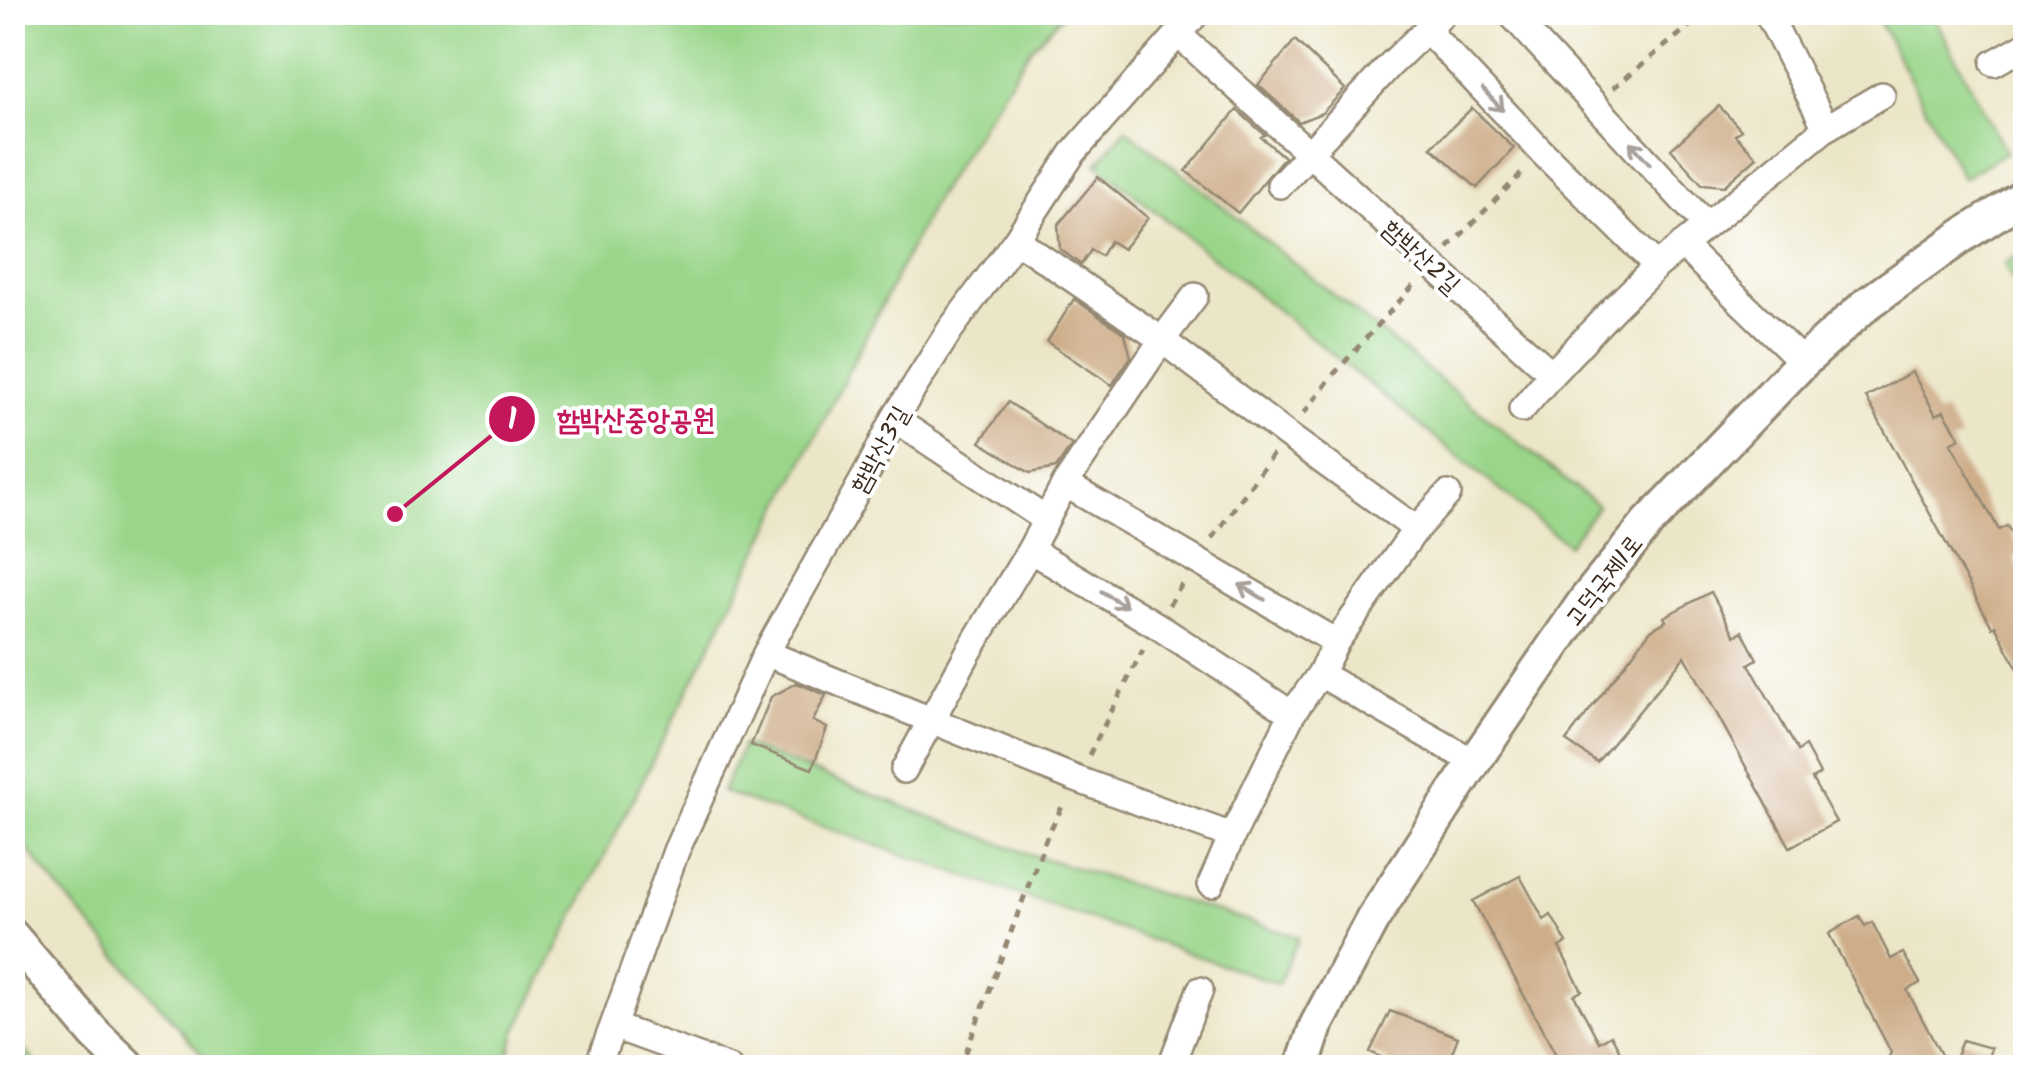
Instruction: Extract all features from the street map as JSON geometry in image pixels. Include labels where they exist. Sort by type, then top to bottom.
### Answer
[{"type":"street","points":[[1178,34],[1198,12]]},
{"type":"street","points":[[1509,12],[1706,226]]},
{"type":"street","points":[[1766,12],[1826,128]]},
{"type":"street","points":[[1280,185],[1389,66],[1436,21],[1542,152],[1658,266]]},
{"type":"street","name":"함박산2길","points":[[1178,34],[1552,374]]},
{"type":"street","name":"함박산3길","points":[[597,1068],[676,850],[766,653],[894,419],[950,330],[1073,153],[1178,34]]},
{"type":"street","points":[[1994,63],[2026,45]]},
{"type":"street","points":[[1522,409],[1614,308],[1682,245],[1826,128],[1882,95]]},
{"type":"street","name":"고덕국제1로","points":[[1302,1068],[1316,1026],[1372,920],[1586,598],[1648,523],[1803,362],[1867,304],[2026,194]]},
{"type":"street","points":[[1016,240],[1162,340],[1416,528]]},
{"type":"street","points":[[1682,245],[1803,362]]},
{"type":"street","points":[[904,770],[1065,484],[1195,296]]},
{"type":"street","points":[[894,419],[1045,519]]},
{"type":"street","points":[[1065,484],[1336,642]]},
{"type":"street","points":[[1211,884],[1292,714],[1320,674],[1336,642],[1416,528],[1448,494]]},
{"type":"street","points":[[1030,550],[1156,625],[1292,714]]},
{"type":"street","points":[[766,653],[1076,779],[1232,836]]},
{"type":"street","points":[[1320,674],[1474,762]]},
{"type":"street","points":[[12,936],[95,1034],[130,1068]]},
{"type":"street","points":[[1170,1068],[1200,990]]},
{"type":"street","points":[[613,1026],[729,1068]]},
{"type":"path","points":[[960,1068],[1047,836]]},
{"type":"green space","points":[[12,13],[1064,13],[1030,49],[936,197],[516,1032],[505,1067],[213,1067],[13,831]]},
{"type":"green space","points":[[1875,13],[1932,13],[2006,152],[1963,178]]},
{"type":"green space","points":[[1126,129],[1598,506],[1568,545],[1097,164]]},
{"type":"green space","points":[[2025,250],[2025,303],[2004,264]]},
{"type":"green space","points":[[743,745],[1023,852],[1299,937],[1278,984],[722,792]]},
{"type":"green space","points":[[13,1038],[39,1067],[13,1067]]},
{"type":"building","points":[[1295,40],[1345,89],[1322,113],[1299,122],[1258,85]]},
{"type":"building","points":[[1719,106],[1741,130],[1735,135],[1757,157],[1724,186],[1702,184],[1671,149]]},
{"type":"building","points":[[1472,108],[1514,148],[1477,188],[1431,147]]},
{"type":"building","points":[[1237,110],[1284,157],[1238,213],[1186,171]]},
{"type":"building","points":[[1098,177],[1148,218],[1123,249],[1110,241],[1101,256],[1091,250],[1081,265],[1060,249],[1058,225]]},
{"type":"building","points":[[1074,299],[1125,334],[1131,357],[1112,385],[1047,342]]},
{"type":"building","points":[[1912,372],[1936,415],[1944,411],[1960,438],[1951,443],[1999,530],[2007,526],[2023,553],[2014,558],[2026,579],[2026,685],[1866,397]]},
{"type":"building","points":[[1008,402],[1072,445],[1056,468],[1030,473],[980,442]]},
{"type":"building","points":[[1711,592],[1735,636],[1742,631],[1757,659],[1749,664],[1798,751],[1805,746],[1820,774],[1812,779],[1836,822],[1790,847],[1685,656],[1597,762],[1566,741],[1651,630],[1666,621],[1664,617]]},
{"type":"building","points":[[797,683],[826,695],[813,721],[827,728],[812,769],[751,745],[771,697]]},
{"type":"building","points":[[1520,876],[1544,920],[1551,915],[1567,943],[1559,947],[1582,991],[1574,995],[1599,1042],[1611,1035],[1629,1068],[1554,1068],[1561,1064],[1473,901]]},
{"type":"building","points":[[1859,916],[1865,926],[1872,922],[1891,959],[1903,953],[1920,983],[1907,990],[1948,1068],[1885,1068],[1891,1052],[1829,934]]},
{"type":"building","points":[[1390,1011],[1458,1037],[1446,1068],[1386,1068],[1388,1060],[1370,1052]]},
{"type":"building","points":[[1962,1040],[1991,1048],[1985,1068],[1952,1068]]},
{"type":"place","name":"함박산중앙공원","points":[[395,514]]}]
